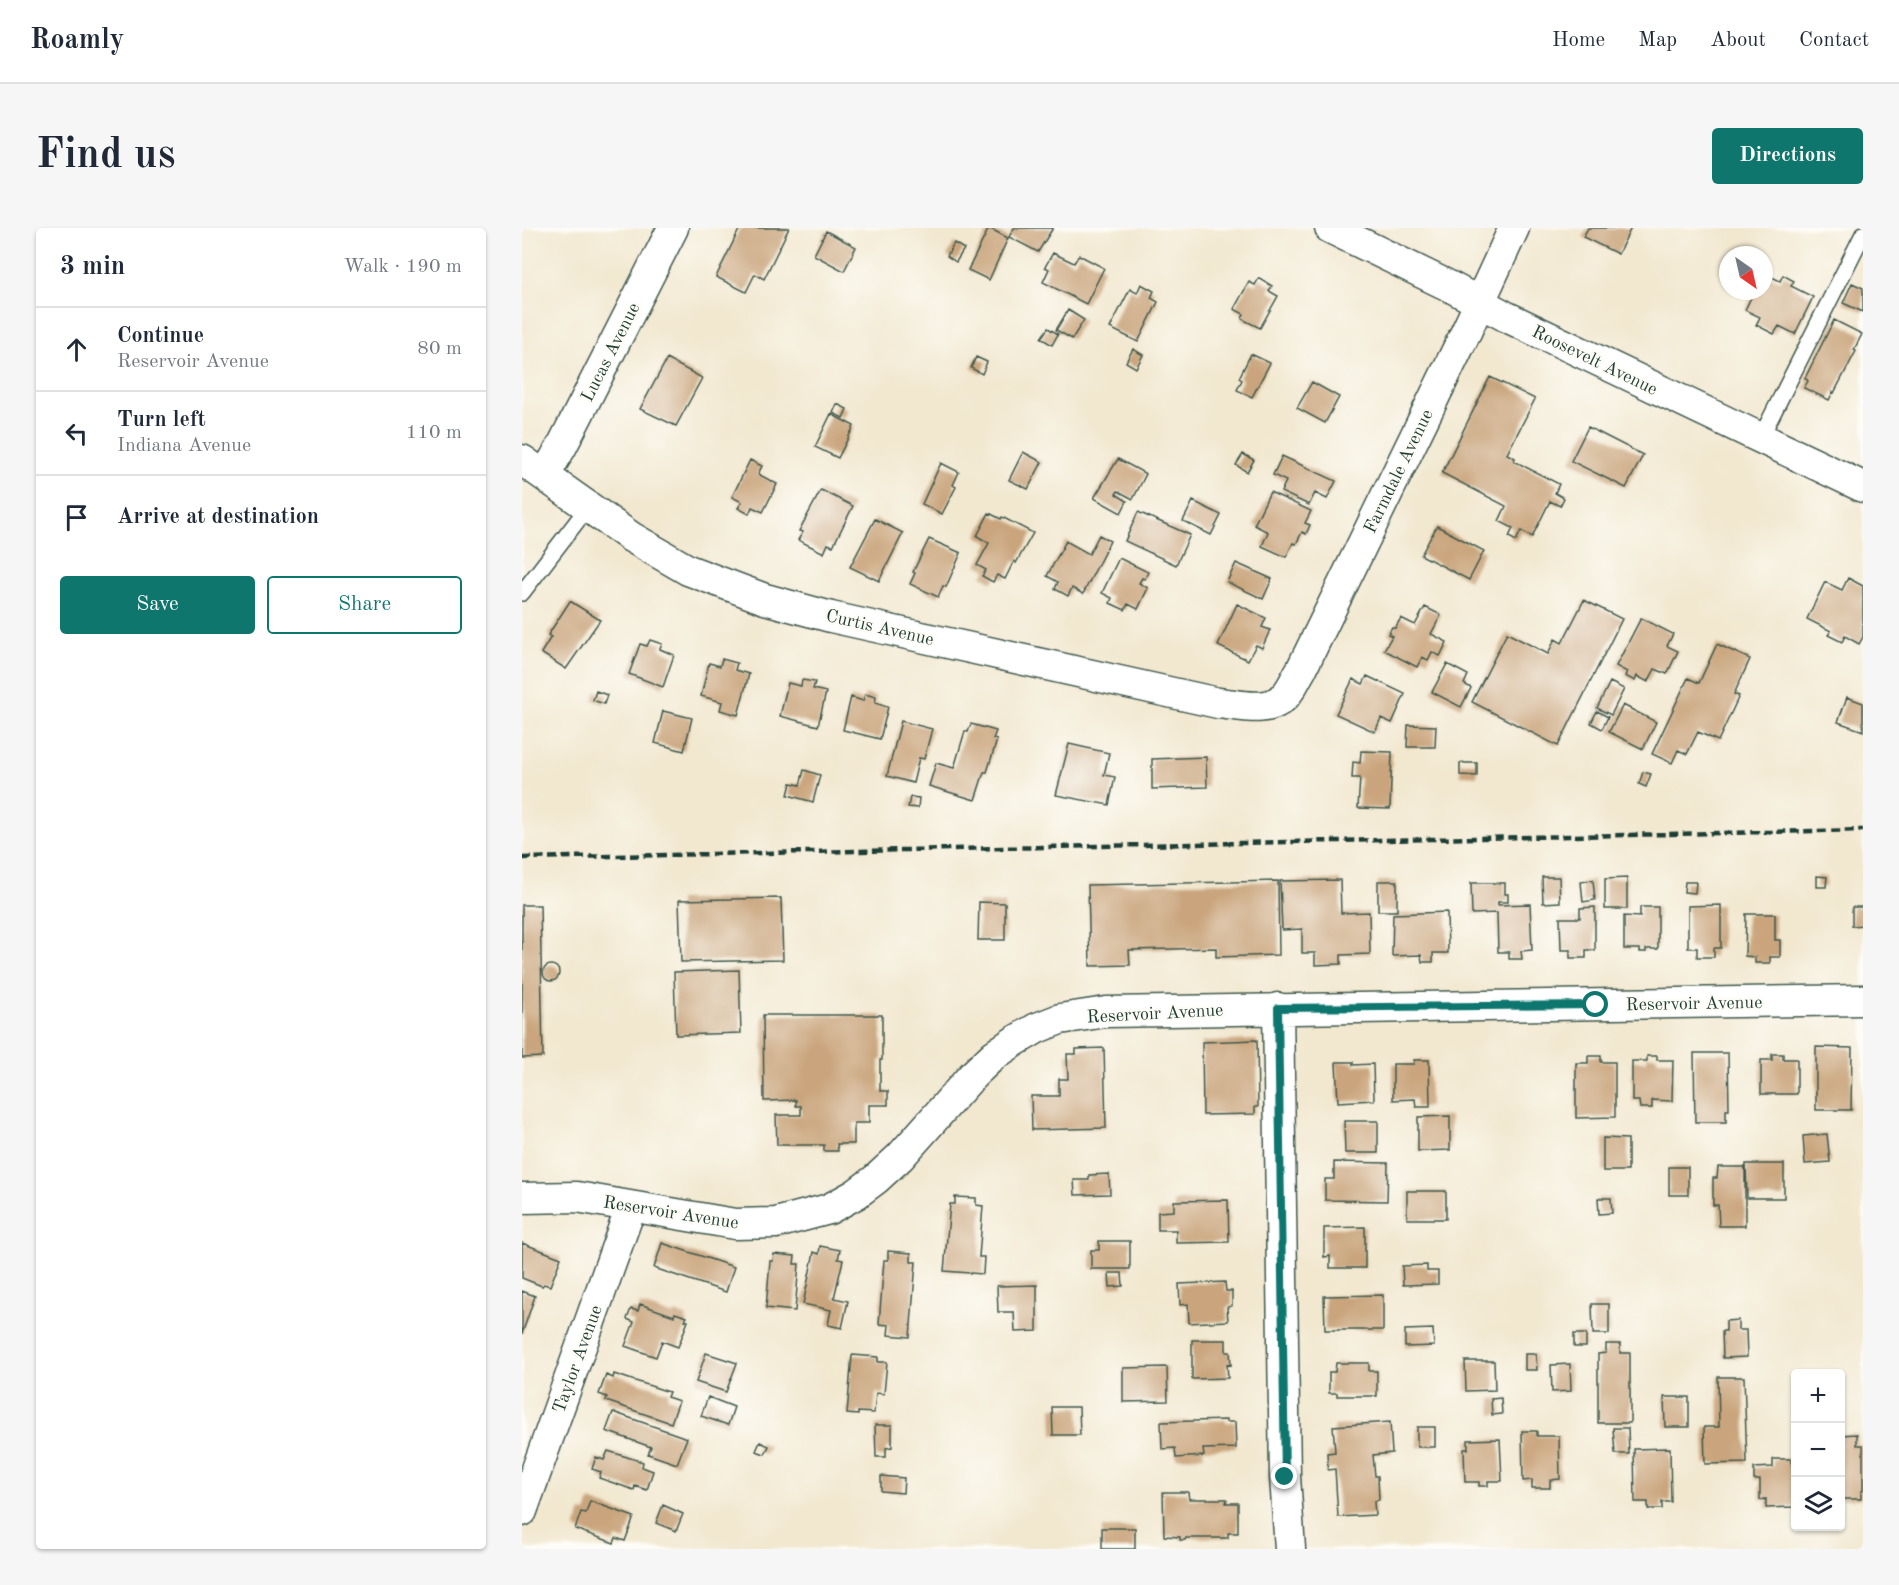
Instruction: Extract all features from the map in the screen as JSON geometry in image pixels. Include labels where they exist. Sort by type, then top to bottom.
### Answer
[{"type":"street","name":"Lucas Avenue","points":[[533,468],[562,446],[673,228]]},
{"type":"street","name":"Roosevelt Avenue","points":[[1330,228],[1479,303],[1863,487]]},
{"type":"street","name":"Farmdale Avenue","points":[[1271,706],[1286,695],[1301,670],[1514,228]]},
{"type":"street","name":"Curtis Avenue","points":[[533,468],[631,537],[688,570],[765,599],[831,617],[1218,703],[1263,708],[1271,706]]},
{"type":"street","name":"Reservoir Avenue","points":[[522,1198],[577,1197],[735,1224],[776,1223],[829,1209],[856,1194],[876,1179],[994,1055],[1037,1028],[1060,1019],[1107,1012],[1863,1000]]},
{"type":"street","points":[[1278,1008],[1285,1477],[1290,1549]]},
{"type":"street","name":"Taylor Avenue","points":[[522,1511],[631,1207]]},
{"type":"lane","points":[[1761,439],[1863,234]]},
{"type":"lane","points":[[522,593],[588,507]]},
{"type":"building","points":[[740,228],[789,228],[764,279],[755,274],[746,292],[716,277]]},
{"type":"building","points":[[989,228],[1008,238],[989,280],[968,270]]},
{"type":"building","points":[[1014,228],[1053,228],[1038,252],[1009,237]]},
{"type":"building","points":[[1588,228],[1631,228],[1618,254],[1583,237]]},
{"type":"building","points":[[826,231],[856,247],[844,271],[814,255]]},
{"type":"building","points":[[954,243],[964,249],[956,262],[947,256]]},
{"type":"building","points":[[1053,253],[1074,263],[1079,255],[1104,268],[1086,304],[1043,282],[1049,269],[1045,267]]},
{"type":"building","points":[[1783,275],[1794,281],[1791,286],[1813,297],[1795,334],[1779,326],[1774,334],[1756,325],[1760,317],[1745,310],[1750,300],[1773,300],[1773,278],[1780,281]]},
{"type":"building","points":[[1259,278],[1272,286],[1269,291],[1278,296],[1260,328],[1242,319],[1244,314],[1234,309],[1249,282],[1255,285]]},
{"type":"building","points":[[1852,283],[1863,288],[1863,312],[1843,303]]},
{"type":"building","points":[[1141,284],[1154,291],[1151,298],[1158,302],[1138,342],[1110,328],[1130,289],[1137,293]]},
{"type":"building","points":[[1068,310],[1084,320],[1072,339],[1056,330]]},
{"type":"building","points":[[1834,320],[1862,334],[1854,350],[1856,351],[1829,400],[1804,388],[1808,381],[1805,378]]},
{"type":"building","points":[[1048,328],[1058,334],[1052,345],[1041,338]]},
{"type":"building","points":[[1133,349],[1143,355],[1136,368],[1126,362]]},
{"type":"building","points":[[1251,354],[1270,363],[1252,397],[1237,390],[1242,380],[1239,378]]},
{"type":"building","points":[[976,357],[987,362],[982,374],[971,368]]},
{"type":"building","points":[[667,359],[702,378],[676,426],[640,409]]},
{"type":"building","points":[[1490,377],[1535,399],[1507,454],[1515,458],[1514,461],[1559,484],[1555,493],[1564,498],[1560,506],[1550,501],[1532,537],[1521,531],[1516,541],[1509,537],[1513,528],[1499,521],[1506,506],[1442,473]]},
{"type":"building","points":[[1312,382],[1339,397],[1325,423],[1297,408]]},
{"type":"building","points":[[837,404],[847,409],[843,418],[833,413]]},
{"type":"building","points":[[831,414],[854,426],[838,458],[815,447]]},
{"type":"building","points":[[1588,427],[1643,455],[1626,488],[1571,461]]},
{"type":"building","points":[[1023,452],[1042,462],[1028,489],[1009,480]]},
{"type":"building","points":[[1243,454],[1254,460],[1247,472],[1236,465]]},
{"type":"building","points":[[1282,456],[1336,481],[1327,499],[1315,493],[1309,505],[1281,492],[1286,481],[1273,475]]},
{"type":"building","points":[[1118,459],[1146,474],[1133,499],[1118,491],[1116,494],[1127,501],[1121,513],[1094,498]]},
{"type":"building","points":[[750,460],[762,466],[758,474],[777,484],[763,512],[752,507],[749,514],[738,508],[742,502],[732,497]]},
{"type":"building","points":[[941,463],[959,472],[953,485],[956,487],[942,514],[922,504]]},
{"type":"building","points":[[821,490],[853,506],[833,546],[828,544],[824,553],[798,540],[803,532],[799,531]]},
{"type":"building","points":[[1270,492],[1311,511],[1305,523],[1310,525],[1306,534],[1302,532],[1286,557],[1262,546],[1268,532],[1254,525]]},
{"type":"building","points":[[1193,501],[1221,515],[1211,535],[1183,521]]},
{"type":"building","points":[[1138,512],[1190,535],[1176,565],[1125,541]]},
{"type":"building","points":[[989,513],[1033,533],[1005,579],[997,575],[993,582],[982,576],[986,570],[977,565],[989,543],[977,536]]},
{"type":"building","points":[[875,519],[903,533],[879,581],[850,567]]},
{"type":"building","points":[[1437,526],[1484,551],[1469,580],[1421,555]]},
{"type":"building","points":[[1099,535],[1110,541],[1083,594],[1072,588],[1068,596],[1055,589],[1058,582],[1047,576],[1066,541],[1089,554]]},
{"type":"building","points":[[929,539],[961,553],[946,587],[943,586],[938,597],[910,584],[915,573],[913,572]]},
{"type":"building","points":[[1119,558],[1148,572],[1145,579],[1142,578],[1139,583],[1148,588],[1138,609],[1128,604],[1125,610],[1110,603],[1112,598],[1102,593]]},
{"type":"building","points":[[1236,563],[1272,579],[1263,599],[1227,582]]},
{"type":"building","points":[[1848,578],[1863,586],[1863,637],[1859,644],[1845,636],[1842,642],[1828,635],[1831,631],[1807,619],[1825,582],[1842,590]]},
{"type":"building","points":[[1584,600],[1622,619],[1558,746],[1472,702],[1507,633],[1548,654],[1555,639],[1562,643]]},
{"type":"building","points":[[570,601],[600,620],[566,669],[541,653],[551,637],[548,635]]},
{"type":"building","points":[[1237,604],[1266,618],[1262,627],[1270,630],[1262,648],[1256,645],[1248,660],[1218,646]]},
{"type":"building","points":[[1425,607],[1441,615],[1431,634],[1447,642],[1440,656],[1432,652],[1428,660],[1422,657],[1417,667],[1384,650],[1392,636],[1388,634],[1392,627],[1395,628],[1401,618],[1415,625]]},
{"type":"building","points":[[1641,618],[1673,634],[1667,646],[1678,651],[1667,674],[1655,669],[1648,682],[1637,676],[1635,681],[1625,676],[1627,672],[1616,666]]},
{"type":"building","points":[[650,640],[662,644],[660,649],[674,655],[663,687],[629,674],[640,644],[647,646]]},
{"type":"building","points":[[1717,644],[1750,659],[1734,694],[1739,696],[1718,741],[1698,732],[1687,754],[1678,750],[1672,763],[1652,754],[1688,678],[1699,683]]},
{"type":"building","points":[[722,659],[737,663],[735,670],[749,674],[738,715],[720,710],[722,702],[701,696],[709,663],[720,666]]},
{"type":"building","points":[[1447,664],[1468,675],[1464,684],[1471,688],[1461,707],[1432,692]]},
{"type":"building","points":[[1367,676],[1405,694],[1392,723],[1381,718],[1375,732],[1336,714],[1353,679],[1363,684]]},
{"type":"building","points":[[802,680],[815,682],[813,689],[826,692],[818,726],[780,716],[788,683],[801,686]]},
{"type":"building","points":[[1610,682],[1624,689],[1611,715],[1597,708]]},
{"type":"building","points":[[596,691],[607,695],[604,704],[593,700]]},
{"type":"building","points":[[865,694],[876,697],[875,703],[888,707],[880,739],[843,730],[851,697],[863,701]]},
{"type":"building","points":[[1847,697],[1863,703],[1863,731],[1838,722]]},
{"type":"building","points":[[1623,705],[1656,722],[1643,749],[1609,732]]},
{"type":"building","points":[[663,711],[692,718],[684,751],[655,743]]},
{"type":"building","points":[[1597,711],[1608,717],[1602,729],[1591,723]]},
{"type":"building","points":[[901,721],[932,729],[924,759],[919,758],[913,783],[887,776]]},
{"type":"building","points":[[971,724],[996,731],[993,739],[997,740],[975,800],[929,786],[936,763],[954,768],[965,731],[968,732]]},
{"type":"building","points":[[1408,725],[1436,726],[1435,747],[1407,747]]},
{"type":"building","points":[[1069,744],[1109,753],[1104,775],[1115,777],[1109,805],[1056,795]]},
{"type":"building","points":[[1361,751],[1392,752],[1390,809],[1358,808],[1360,778],[1352,778],[1353,762],[1360,763]]},
{"type":"building","points":[[1206,757],[1207,787],[1152,789],[1152,759]]},
{"type":"building","points":[[1460,763],[1477,763],[1477,776],[1460,775]]},
{"type":"building","points":[[804,770],[820,775],[813,802],[788,795],[791,783],[800,785]]},
{"type":"building","points":[[1643,772],[1651,774],[1646,787],[1639,784]]},
{"type":"building","points":[[910,797],[919,798],[918,808],[908,807]]},
{"type":"building","points":[[1817,876],[1827,877],[1826,887],[1817,887]]},
{"type":"building","points":[[1542,877],[1559,877],[1560,902],[1543,903]]},
{"type":"building","points":[[1627,878],[1627,909],[1605,909],[1605,879]]},
{"type":"building","points":[[1340,880],[1341,913],[1369,912],[1370,954],[1341,955],[1341,964],[1315,965],[1315,953],[1302,953],[1302,929],[1282,930],[1280,881]]},
{"type":"building","points":[[1593,880],[1595,900],[1583,902],[1581,882]]},
{"type":"building","points":[[1278,881],[1279,955],[1216,957],[1216,948],[1129,950],[1130,965],[1090,966],[1088,885]]},
{"type":"building","points":[[1378,881],[1397,881],[1397,911],[1378,911]]},
{"type":"building","points":[[1685,882],[1696,882],[1695,893],[1684,892]]},
{"type":"building","points":[[1471,883],[1505,883],[1508,902],[1498,902],[1498,905],[1530,904],[1532,950],[1521,951],[1522,959],[1509,959],[1509,952],[1498,952],[1497,913],[1472,914]]},
{"type":"building","points":[[781,898],[783,960],[681,962],[679,900]]},
{"type":"building","points":[[979,902],[1005,903],[1005,940],[978,940]]},
{"type":"building","points":[[522,905],[540,905],[543,1057],[522,1058]]},
{"type":"building","points":[[1721,905],[1721,948],[1714,948],[1714,957],[1697,957],[1697,948],[1688,948],[1688,906]]},
{"type":"building","points":[[1595,907],[1595,950],[1586,950],[1586,958],[1570,958],[1570,950],[1561,950],[1560,918],[1580,918],[1580,908]]},
{"type":"building","points":[[1640,907],[1658,907],[1658,949],[1646,949],[1646,952],[1640,952],[1640,949],[1624,949],[1624,916],[1640,917]]},
{"type":"building","points":[[1852,907],[1863,907],[1863,925],[1852,926]]},
{"type":"building","points":[[1447,912],[1448,953],[1433,953],[1433,962],[1422,962],[1421,955],[1392,956],[1393,914]]},
{"type":"building","points":[[1746,914],[1775,914],[1775,940],[1780,940],[1780,957],[1770,957],[1770,963],[1755,963],[1755,957],[1745,956]]},
{"type":"building","points":[[551,965],[557,967],[559,973],[557,979],[551,981],[545,979],[543,973],[545,967]]},
{"type":"building","points":[[739,970],[741,1033],[676,1035],[674,972]]},
{"type":"building","points":[[763,1015],[882,1015],[880,1091],[888,1091],[888,1105],[869,1105],[869,1123],[854,1123],[854,1144],[837,1144],[838,1151],[824,1151],[824,1145],[777,1145],[776,1115],[801,1115],[801,1106],[796,1106],[796,1100],[764,1101]]},
{"type":"building","points":[[1257,1040],[1258,1107],[1255,1107],[1255,1114],[1203,1115],[1202,1042]]},
{"type":"building","points":[[1816,1047],[1852,1048],[1851,1110],[1816,1110]]},
{"type":"building","points":[[1104,1048],[1106,1128],[1032,1130],[1031,1096],[1059,1096],[1059,1079],[1068,1079],[1067,1054],[1076,1054],[1076,1049]]},
{"type":"building","points":[[1694,1053],[1728,1053],[1729,1110],[1726,1110],[1726,1122],[1695,1122]]},
{"type":"building","points":[[1772,1054],[1783,1054],[1783,1059],[1797,1059],[1797,1094],[1761,1094],[1761,1060],[1772,1060]]},
{"type":"building","points":[[1588,1056],[1601,1056],[1601,1062],[1615,1062],[1615,1117],[1576,1118],[1576,1063],[1588,1063]]},
{"type":"building","points":[[1647,1056],[1657,1056],[1657,1060],[1673,1060],[1672,1101],[1652,1100],[1652,1108],[1640,1108],[1639,1101],[1632,1101],[1632,1061],[1647,1061]]},
{"type":"building","points":[[1414,1060],[1429,1060],[1430,1107],[1416,1107],[1415,1099],[1393,1100],[1393,1064],[1414,1064]]},
{"type":"building","points":[[1336,1062],[1353,1062],[1353,1065],[1373,1064],[1374,1100],[1338,1102]]},
{"type":"building","points":[[1450,1116],[1450,1150],[1418,1151],[1418,1117]]},
{"type":"building","points":[[1344,1121],[1378,1121],[1378,1153],[1345,1153]]},
{"type":"building","points":[[1827,1134],[1830,1162],[1805,1164],[1803,1136]]},
{"type":"building","points":[[1603,1138],[1628,1139],[1628,1171],[1603,1171]]},
{"type":"building","points":[[1334,1162],[1388,1163],[1387,1201],[1325,1200],[1325,1179],[1334,1179]]},
{"type":"building","points":[[1746,1164],[1784,1164],[1784,1198],[1747,1198]]},
{"type":"building","points":[[1669,1167],[1688,1167],[1688,1195],[1669,1195]]},
{"type":"building","points":[[1718,1167],[1745,1167],[1745,1226],[1719,1226],[1718,1205],[1713,1205],[1713,1178],[1717,1178]]},
{"type":"building","points":[[1109,1174],[1110,1194],[1075,1195],[1074,1180],[1089,1180],[1089,1175]]},
{"type":"building","points":[[1407,1191],[1446,1191],[1446,1219],[1407,1219]]},
{"type":"building","points":[[955,1197],[976,1198],[976,1205],[983,1206],[979,1257],[984,1257],[983,1274],[944,1271],[950,1204],[955,1204]]},
{"type":"building","points":[[1598,1198],[1611,1198],[1612,1213],[1599,1214]]},
{"type":"building","points":[[1228,1200],[1229,1242],[1176,1243],[1176,1230],[1158,1230],[1158,1212],[1174,1211],[1174,1201]]},
{"type":"building","points":[[1365,1227],[1365,1268],[1330,1268],[1330,1256],[1324,1257],[1324,1228]]},
{"type":"building","points":[[1099,1241],[1130,1241],[1130,1269],[1091,1269],[1091,1250],[1099,1250]]},
{"type":"building","points":[[522,1243],[561,1258],[550,1286],[544,1284],[542,1286],[522,1278]]},
{"type":"building","points":[[662,1243],[734,1267],[726,1292],[654,1268]]},
{"type":"building","points":[[820,1246],[840,1250],[838,1259],[843,1260],[834,1298],[848,1301],[842,1328],[828,1325],[831,1310],[803,1304],[814,1252],[819,1254]]},
{"type":"building","points":[[888,1251],[911,1253],[911,1262],[916,1262],[910,1337],[888,1335],[889,1325],[879,1324],[884,1260],[888,1260]]},
{"type":"building","points":[[774,1254],[795,1256],[794,1264],[799,1264],[795,1311],[766,1308],[770,1261],[773,1261]]},
{"type":"building","points":[[1427,1265],[1427,1271],[1438,1271],[1438,1284],[1403,1285],[1402,1266]]},
{"type":"building","points":[[1109,1273],[1122,1273],[1123,1286],[1110,1287]]},
{"type":"building","points":[[1225,1282],[1226,1291],[1232,1291],[1232,1306],[1227,1307],[1228,1321],[1189,1323],[1188,1304],[1180,1305],[1179,1284]]},
{"type":"building","points":[[1037,1285],[1037,1331],[1015,1332],[1014,1312],[998,1312],[997,1286]]},
{"type":"building","points":[[522,1291],[535,1296],[522,1334]]},
{"type":"building","points":[[1383,1295],[1383,1330],[1325,1330],[1324,1296]]},
{"type":"building","points":[[640,1304],[674,1316],[675,1313],[687,1317],[685,1320],[688,1321],[678,1347],[662,1341],[656,1357],[625,1346],[634,1322],[627,1319],[631,1309],[638,1311]]},
{"type":"building","points":[[1592,1304],[1609,1304],[1609,1334],[1593,1334]]},
{"type":"building","points":[[1738,1320],[1738,1330],[1746,1330],[1747,1357],[1723,1358],[1722,1331],[1726,1331],[1726,1321]]},
{"type":"building","points":[[1433,1329],[1434,1346],[1405,1347],[1405,1330]]},
{"type":"building","points":[[1574,1334],[1586,1334],[1586,1347],[1574,1347]]},
{"type":"building","points":[[1192,1340],[1226,1340],[1226,1352],[1230,1352],[1231,1365],[1227,1364],[1228,1378],[1192,1379]]},
{"type":"building","points":[[1606,1344],[1620,1344],[1620,1353],[1630,1353],[1630,1423],[1598,1423],[1598,1354],[1606,1353]]},
{"type":"building","points":[[706,1353],[737,1363],[726,1392],[696,1382]]},
{"type":"building","points":[[1525,1354],[1536,1354],[1537,1370],[1525,1370]]},
{"type":"building","points":[[852,1355],[878,1357],[878,1362],[887,1362],[884,1394],[876,1393],[874,1413],[847,1414]]},
{"type":"building","points":[[1465,1361],[1494,1361],[1495,1390],[1466,1391]]},
{"type":"building","points":[[1336,1363],[1369,1363],[1369,1371],[1377,1371],[1377,1396],[1337,1396],[1337,1393],[1329,1393],[1329,1372],[1335,1372]]},
{"type":"building","points":[[1570,1364],[1571,1391],[1552,1392],[1551,1365]]},
{"type":"building","points":[[1167,1367],[1168,1401],[1123,1402],[1123,1368]]},
{"type":"building","points":[[614,1374],[669,1392],[667,1397],[679,1401],[671,1423],[606,1401],[607,1397],[599,1394],[606,1375],[613,1378]]},
{"type":"building","points":[[1718,1377],[1744,1377],[1747,1463],[1705,1464],[1704,1427],[1719,1427]]},
{"type":"building","points":[[708,1397],[734,1407],[728,1425],[701,1416]]},
{"type":"building","points":[[1664,1397],[1689,1397],[1689,1427],[1665,1427]]},
{"type":"building","points":[[1501,1398],[1502,1414],[1492,1415],[1491,1399]]},
{"type":"building","points":[[1052,1407],[1079,1407],[1080,1435],[1053,1435]]},
{"type":"building","points":[[613,1412],[687,1438],[677,1464],[648,1454],[651,1447],[606,1431]]},
{"type":"building","points":[[1226,1420],[1226,1422],[1235,1422],[1236,1448],[1203,1449],[1204,1456],[1176,1458],[1175,1448],[1162,1449],[1161,1422]]},
{"type":"building","points":[[1390,1422],[1392,1453],[1373,1455],[1375,1476],[1378,1476],[1379,1500],[1374,1501],[1375,1515],[1338,1517],[1335,1469],[1328,1470],[1327,1453],[1335,1452],[1333,1426]]},
{"type":"building","points":[[875,1425],[892,1425],[892,1447],[886,1448],[886,1457],[876,1457]]},
{"type":"building","points":[[1417,1427],[1435,1427],[1435,1447],[1417,1447]]},
{"type":"building","points":[[1613,1428],[1628,1428],[1629,1454],[1615,1454]]},
{"type":"building","points":[[1522,1431],[1537,1431],[1537,1436],[1559,1436],[1560,1479],[1550,1480],[1550,1488],[1532,1488],[1532,1480],[1523,1481]]},
{"type":"building","points":[[1857,1434],[1857,1445],[1863,1445],[1861,1499],[1845,1499],[1845,1435]]},
{"type":"building","points":[[1500,1439],[1502,1481],[1488,1481],[1488,1486],[1479,1486],[1479,1482],[1465,1482],[1464,1449],[1468,1449],[1468,1440]]},
{"type":"building","points":[[760,1442],[769,1446],[765,1454],[756,1451]]},
{"type":"building","points":[[1670,1448],[1671,1502],[1662,1502],[1662,1509],[1648,1509],[1648,1502],[1635,1502],[1634,1449]]},
{"type":"building","points":[[608,1451],[643,1462],[642,1467],[653,1471],[647,1490],[635,1486],[634,1490],[599,1478],[601,1472],[592,1469],[596,1457],[604,1460]]},
{"type":"building","points":[[1773,1459],[1791,1459],[1791,1507],[1766,1508],[1766,1499],[1760,1500],[1760,1480],[1754,1480],[1754,1468],[1773,1467]]},
{"type":"building","points":[[881,1476],[904,1478],[903,1493],[881,1491]]},
{"type":"building","points":[[1163,1492],[1188,1492],[1189,1499],[1227,1499],[1226,1503],[1238,1503],[1238,1533],[1228,1533],[1228,1538],[1186,1538],[1185,1540],[1180,1540],[1180,1537],[1164,1536]]},
{"type":"building","points":[[590,1501],[634,1517],[625,1541],[616,1538],[614,1543],[575,1529],[581,1512],[586,1513]]},
{"type":"building","points":[[663,1505],[683,1514],[676,1531],[656,1523]]},
{"type":"building","points":[[1102,1528],[1135,1528],[1135,1549],[1102,1549]]},
{"type":"railway","points":[[522,858],[1863,830]]},
{"type":"route","points":[[1285,1477],[1278,1008],[1596,1005]]}]
